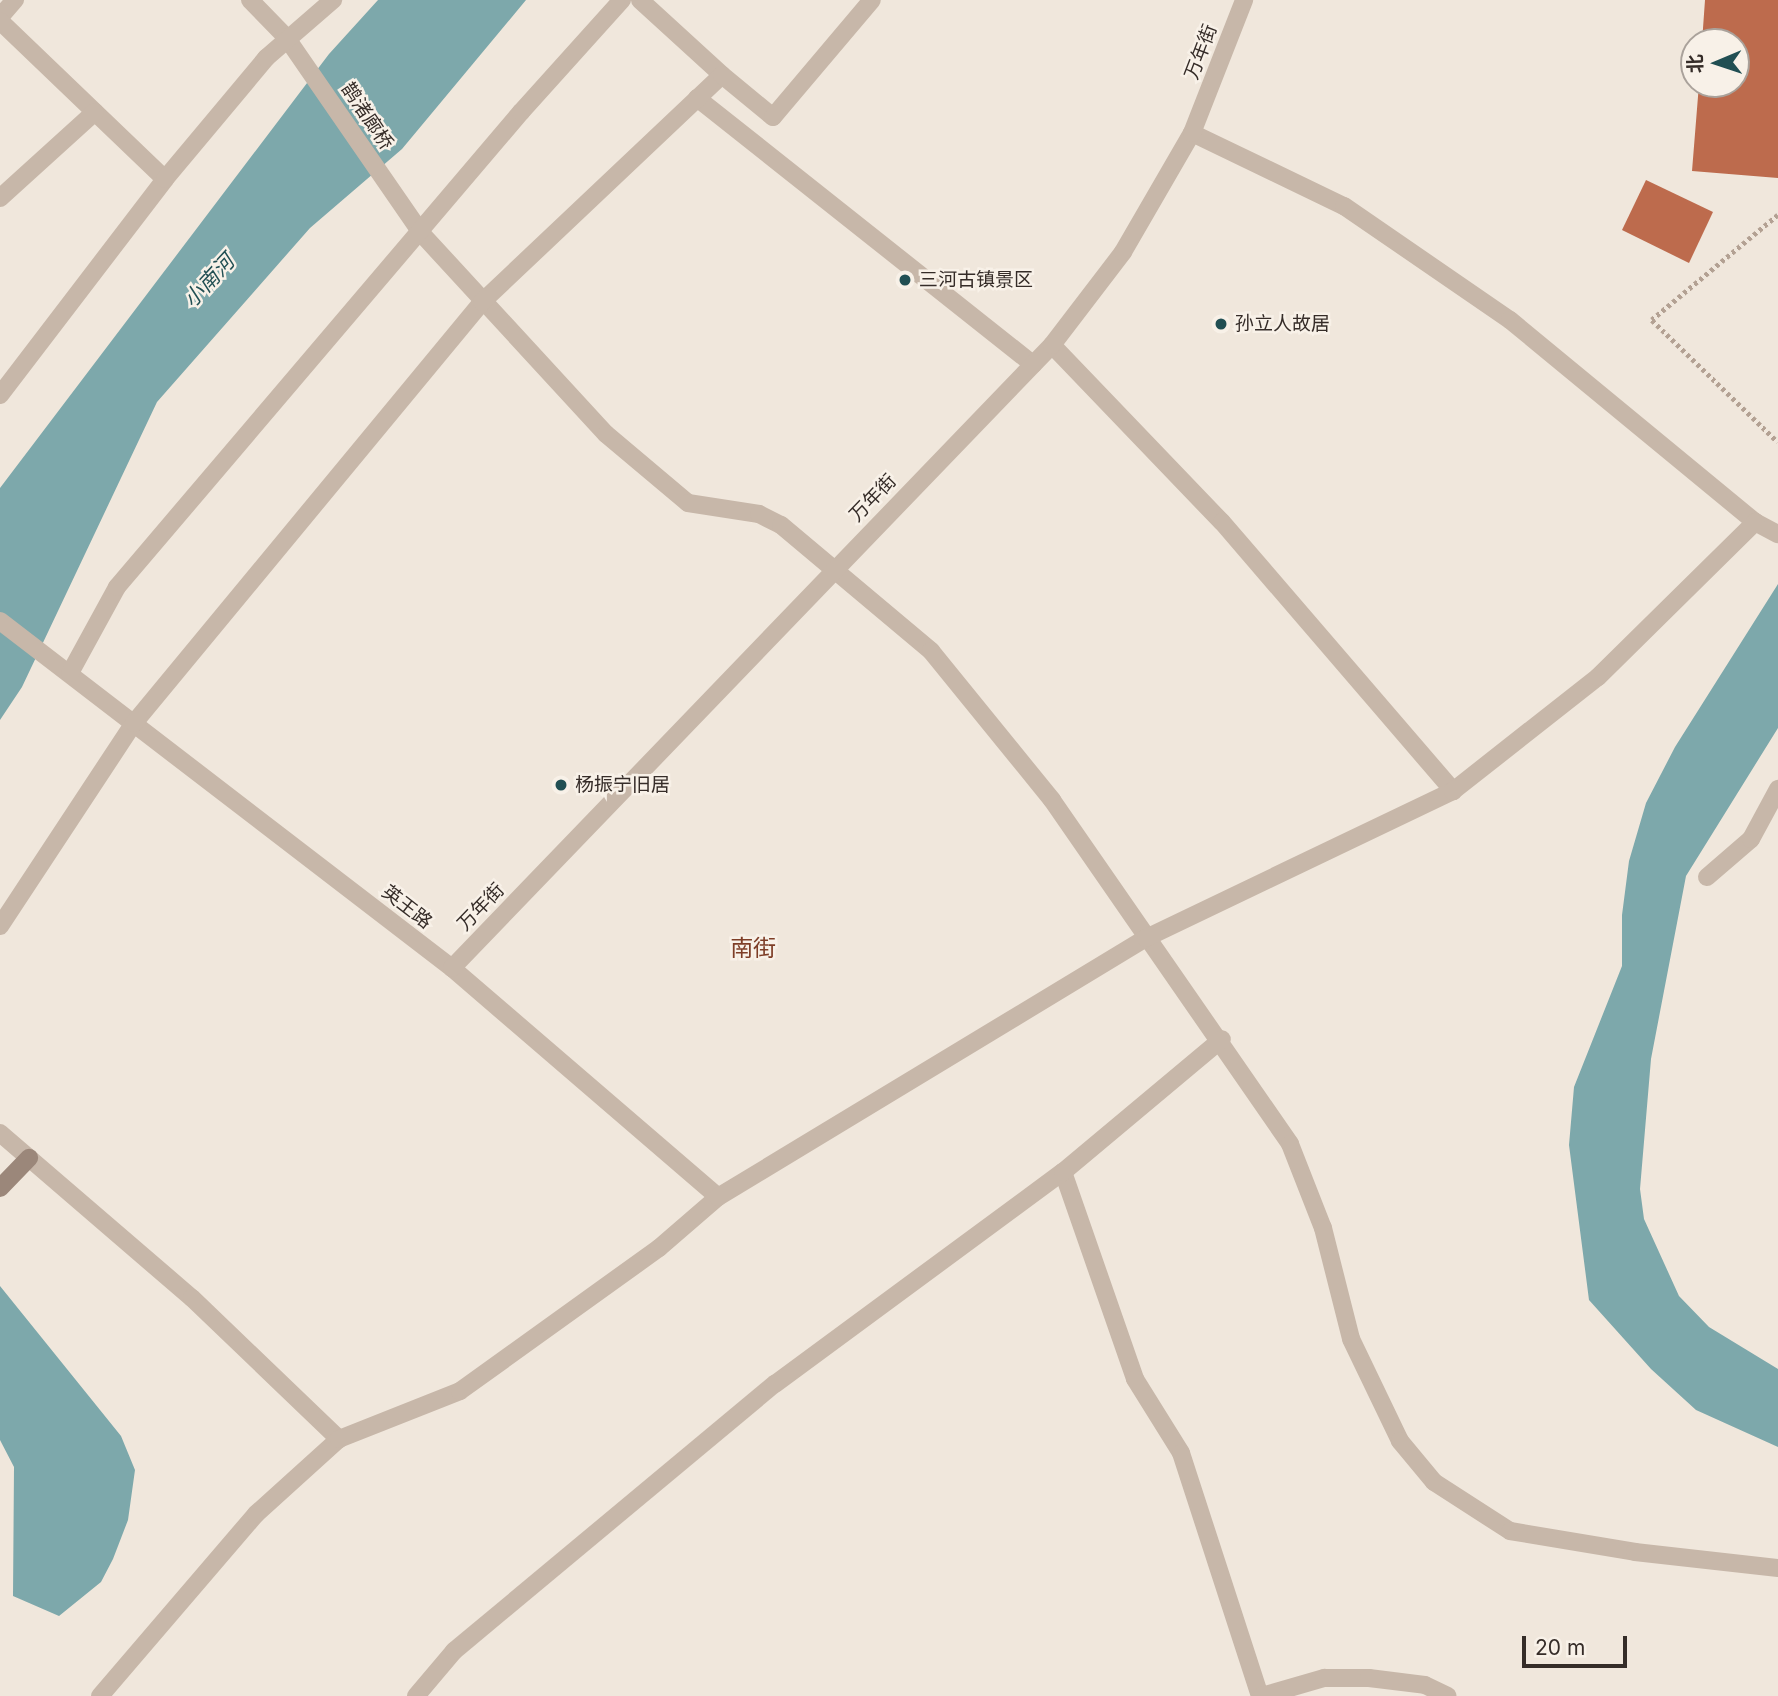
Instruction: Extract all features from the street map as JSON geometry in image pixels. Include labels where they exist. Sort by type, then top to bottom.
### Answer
[{"type":"street","points":[[15,0],[0,19],[164,179]]},
{"type":"street","name":"鹊渚廊桥","points":[[250,0],[286,37],[309,68],[421,233],[606,434],[675,495],[703,508],[771,518],[932,652],[1052,800],[1146,938],[1222,1039],[1290,1144],[1323,1228],[1351,1339],[1400,1441],[1434,1482],[1510,1531],[1635,1552],[1778,1568]]},
{"type":"street","points":[[0,395],[164,179],[286,37],[334,0]]},
{"type":"street","points":[[64,668],[117,587],[421,233],[521,112],[622,0]]},
{"type":"street","points":[[640,0],[722,75],[773,117],[872,0]]},
{"type":"street","name":"万年街","points":[[452,968],[1052,345],[1123,252],[1192,133],[1244,0]]},
{"type":"street","points":[[0,926],[134,723],[482,302],[722,75]]},
{"type":"street","points":[[698,98],[1032,364]]},
{"type":"street","points":[[0,198],[95,112]]},
{"type":"street","points":[[1192,133],[1344,206],[1510,320],[1755,522],[1774,532]]},
{"type":"street","points":[[1052,345],[1222,522],[1453,791]]},
{"type":"street","points":[[100,1696],[256,1514],[339,1439],[460,1391],[659,1248],[718,1197],[1146,938],[1453,791],[1598,677],[1755,522]]},
{"type":"street","name":"英王路","points":[[0,621],[452,968],[718,1197]]},
{"type":"street","points":[[1707,877],[1751,839],[1778,789]]},
{"type":"street","points":[[415,1696],[454,1651],[775,1384],[1063,1172],[1222,1039]]},
{"type":"street","points":[[0,1133],[192,1298],[339,1439]]},
{"type":"street","points":[[0,1188],[29,1158]]},
{"type":"street","points":[[1063,1172],[1135,1379],[1181,1453],[1261,1696],[1324,1678],[1368,1678],[1425,1685],[1448,1696]]},
{"type":"path","points":[[1778,215],[1652,320],[1778,442]]},
{"type":"water","name":"小南河","points":[[378,0],[526,0],[402,149],[310,228],[157,402],[22,687],[0,720],[0,488],[329,54]]},
{"type":"water","points":[[1778,584],[1778,728],[1686,876],[1651,1059],[1640,1189],[1644,1219],[1679,1296],[1709,1327],[1778,1369],[1778,1447],[1696,1410],[1651,1369],[1589,1300],[1569,1145],[1574,1087],[1622,966],[1622,915],[1629,861],[1646,803],[1675,747]]},
{"type":"water","points":[[0,1286],[121,1436],[135,1470],[128,1520],[113,1559],[101,1582],[59,1616],[13,1596],[14,1467],[0,1440]]},
{"type":"building","points":[[1705,0],[1778,0],[1778,178],[1692,171],[1698,98],[1750,98],[1750,28],[1703,28]]},
{"type":"building","points":[[1646,180],[1713,212],[1689,263],[1622,230]]},
{"type":"place","name":"三河古镇景区","points":[[905,280]]},
{"type":"place","name":"孙立人故居","points":[[1221,324]]},
{"type":"place","name":"杨振宁旧居","points":[[561,785]]},
{"type":"district","name":"南街","points":[[753,948]]}]
